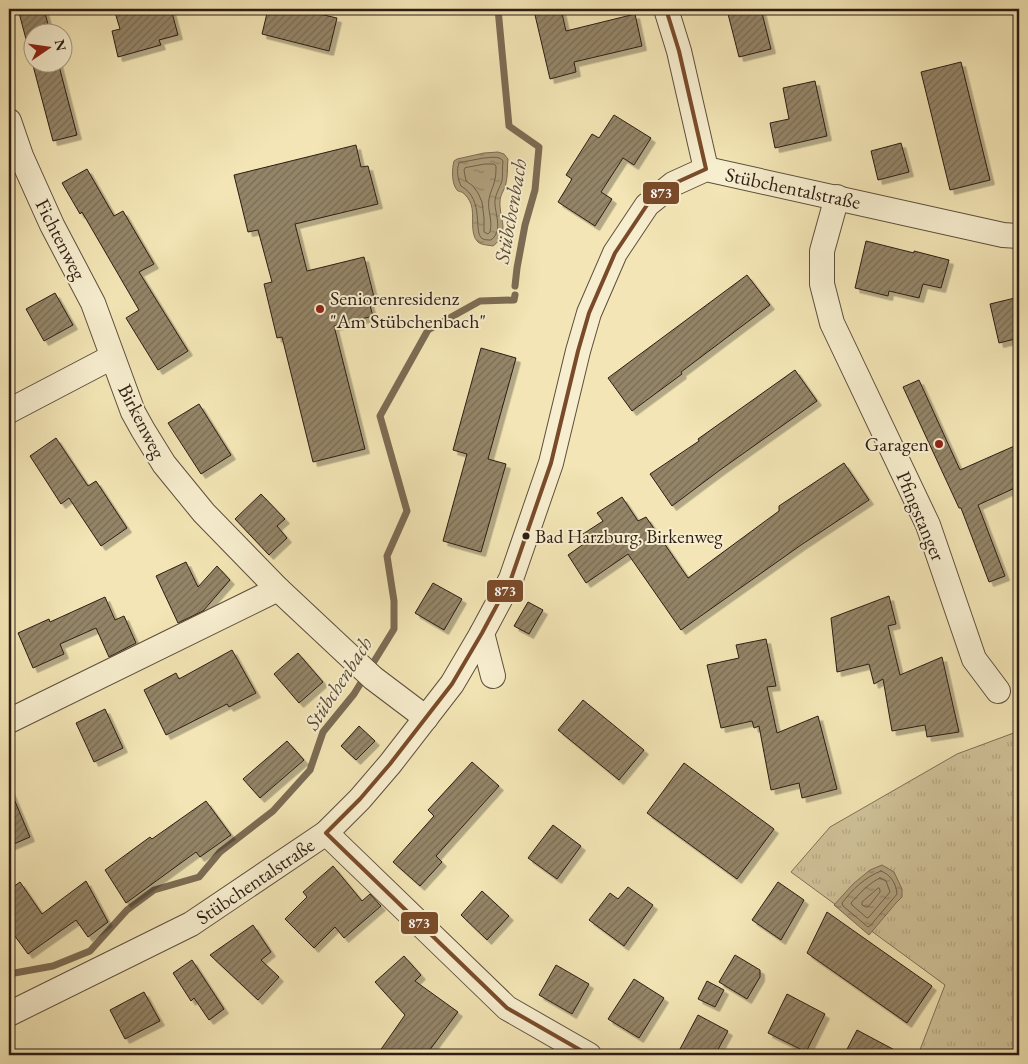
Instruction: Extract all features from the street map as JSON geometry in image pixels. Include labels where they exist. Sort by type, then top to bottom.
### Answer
[{"type":"street","points":[[666,9],[679,51],[706,169]]},
{"type":"street","name":"Fichtenweg","points":[[9,121],[21,156],[52,225],[93,302],[112,357]]},
{"type":"street","name":"Stübchentalstraße","points":[[9,1014],[191,924],[326,833],[360,799],[390,764],[452,684],[511,579],[551,463],[589,313],[615,253],[648,206],[673,184],[706,169],[837,197],[1003,236],[1019,236]]},
{"type":"street","name":"Pfingstanger","points":[[837,197],[822,251],[822,284],[832,324],[928,525],[974,659],[998,691]]},
{"type":"street","points":[[9,411],[112,357]]},
{"type":"street","name":"Birkenweg","points":[[112,357],[142,430],[164,464],[204,513],[278,589],[367,673],[426,718]]},
{"type":"street","points":[[9,721],[278,589]]},
{"type":"street","points":[[482,633],[493,676]]},
{"type":"street","points":[[326,833],[507,1008],[589,1055]]},
{"type":"green space","points":[[1019,731],[1019,1055],[918,1055],[945,985],[791,872],[830,827],[957,754]]},
{"type":"water","points":[[498,152],[504,154],[508,159],[505,185],[500,199],[503,231],[502,236],[493,246],[481,244],[475,239],[471,204],[465,194],[456,188],[453,181],[453,172],[454,161],[457,159]]},
{"type":"water","points":[[882,865],[894,872],[902,889],[902,897],[869,935],[834,905],[853,884],[870,870]]},
{"type":"building","points":[[18,9],[44,9],[47,22],[22,22],[22,24]]},
{"type":"building","points":[[114,9],[171,9],[178,35],[159,40],[161,45],[118,57],[112,31],[120,29]]},
{"type":"building","points":[[268,9],[298,9],[337,18],[329,51],[262,34]]},
{"type":"building","points":[[561,9],[566,31],[635,14],[642,46],[574,62],[576,72],[550,79],[535,15]]},
{"type":"building","points":[[750,9],[761,9],[771,49],[739,57],[728,14]]},
{"type":"building","points":[[961,62],[990,180],[950,190],[921,72]]},
{"type":"building","points":[[35,72],[61,72],[77,135],[53,141]]},
{"type":"building","points":[[815,81],[827,136],[775,148],[770,123],[789,119],[783,88]]},
{"type":"building","points":[[614,115],[651,138],[634,165],[623,158],[601,192],[612,199],[595,226],[558,202],[572,179],[566,175],[592,134],[599,138]]},
{"type":"building","points":[[901,143],[909,172],[878,180],[871,151]]},
{"type":"building","name":"Seniorenresidenz \"Am Stübchenbach\"","points":[[356,145],[361,167],[368,166],[378,204],[295,224],[307,271],[364,257],[375,301],[369,302],[373,316],[334,326],[365,449],[313,462],[282,337],[277,338],[264,284],[272,282],[258,230],[248,232],[234,175]]},
{"type":"building","points":[[87,169],[114,216],[123,211],[154,264],[139,272],[188,351],[158,370],[126,318],[139,310],[82,212],[80,214],[62,183]]},
{"type":"building","points":[[866,241],[949,260],[941,288],[923,284],[919,298],[889,291],[888,296],[855,288]]},
{"type":"building","points":[[747,275],[770,305],[632,411],[608,378]]},
{"type":"building","points":[[55,293],[73,325],[44,341],[26,309]]},
{"type":"building","points":[[1019,297],[1019,338],[999,343],[990,304]]},
{"type":"building","points":[[481,348],[516,358],[488,459],[506,464],[481,552],[443,541],[467,454],[453,450]]},
{"type":"building","points":[[795,370],[817,401],[672,506],[650,474],[699,441],[698,439]]},
{"type":"building","points":[[919,380],[960,470],[1019,444],[1019,486],[978,505],[1005,576],[989,582],[961,508],[959,508],[903,387]]},
{"type":"building","points":[[199,404],[231,455],[201,474],[168,423]]},
{"type":"building","points":[[56,438],[88,486],[96,481],[127,528],[101,546],[69,498],[61,504],[30,456]]},
{"type":"building","points":[[844,463],[869,500],[801,545],[681,630],[628,554],[586,583],[568,555],[588,541],[583,534],[603,521],[597,513],[622,497],[638,521],[646,517],[688,578],[779,511],[779,506]]},
{"type":"building","points":[[261,494],[285,519],[277,526],[287,538],[269,555],[235,519]]},
{"type":"building","points":[[186,562],[198,587],[217,566],[230,580],[203,611],[178,623],[156,576]]},
{"type":"building","points":[[433,583],[462,599],[444,630],[415,613]]},
{"type":"building","points":[[889,596],[896,624],[888,626],[900,675],[942,657],[959,732],[927,737],[925,725],[892,731],[883,679],[874,684],[869,664],[837,672],[831,618]]},
{"type":"building","points":[[105,597],[115,620],[124,616],[136,643],[109,657],[96,628],[60,644],[64,654],[33,668],[18,633],[49,619],[50,622]]},
{"type":"building","points":[[528,602],[543,610],[529,634],[514,626]]},
{"type":"building","points":[[766,639],[776,686],[767,687],[777,733],[818,716],[837,789],[802,798],[799,783],[771,790],[759,726],[754,728],[752,721],[721,728],[707,665],[739,658],[736,645]]},
{"type":"building","points":[[232,650],[256,693],[229,707],[227,704],[166,735],[144,690],[176,673],[179,679]]},
{"type":"building","points":[[298,653],[323,682],[299,703],[274,674]]},
{"type":"building","points":[[583,700],[644,750],[619,780],[558,730]]},
{"type":"building","points":[[105,709],[123,748],[94,762],[76,723]]},
{"type":"building","points":[[359,726],[375,741],[356,760],[341,746]]},
{"type":"building","points":[[287,741],[304,760],[260,798],[243,779]]},
{"type":"building","points":[[472,762],[499,786],[436,856],[442,862],[420,886],[393,862],[434,816],[428,810]]},
{"type":"building","points":[[684,763],[774,829],[737,879],[647,813]]},
{"type":"building","points":[[9,787],[30,837],[9,846]]},
{"type":"building","points":[[206,801],[231,835],[200,857],[196,852],[126,903],[105,870],[150,837],[152,839]]},
{"type":"building","points":[[553,825],[581,846],[557,879],[528,858]]},
{"type":"building","points":[[333,866],[362,901],[370,894],[381,906],[344,938],[335,927],[314,948],[285,919],[307,897],[303,892]]},
{"type":"building","points":[[86,881],[108,922],[88,937],[76,920],[28,954],[9,928],[9,890],[20,882],[42,914]]},
{"type":"building","points":[[778,882],[804,900],[781,940],[752,920]]},
{"type":"building","points":[[628,887],[653,905],[624,946],[589,920],[610,893],[618,899]]},
{"type":"building","points":[[482,891],[509,916],[487,940],[461,915]]},
{"type":"building","points":[[827,912],[932,986],[907,1023],[807,953]]},
{"type":"building","points":[[253,925],[271,952],[261,960],[279,977],[258,1000],[210,955]]},
{"type":"building","points":[[735,955],[760,970],[760,977],[747,999],[719,982]]},
{"type":"building","points":[[404,956],[421,975],[415,981],[458,1012],[426,1055],[377,1055],[405,1015],[375,982]]},
{"type":"building","points":[[192,960],[224,1009],[209,1020],[194,998],[191,1001],[173,973]]},
{"type":"building","points":[[556,965],[589,984],[572,1014],[539,995]]},
{"type":"building","points":[[634,979],[664,998],[639,1038],[608,1019]]},
{"type":"building","points":[[707,981],[724,990],[715,1007],[698,999]]},
{"type":"building","points":[[144,992],[160,1021],[125,1039],[110,1010]]},
{"type":"building","points":[[787,994],[825,1014],[806,1052],[768,1033]]},
{"type":"building","points":[[698,1015],[728,1031],[715,1055],[692,1055],[680,1049]]},
{"type":"building","points":[[857,1030],[904,1055],[844,1055]]},
{"type":"waterway","name":"Stübchenbach","points":[[498,9],[509,126],[539,147],[535,190],[525,225],[515,286]]},
{"type":"waterway","name":"Stübchenbach","points":[[9,974],[53,966],[90,951],[127,910],[154,890],[199,877],[220,852],[273,811],[310,770],[323,732],[354,694],[394,629],[394,601],[387,556],[407,511],[380,416],[428,330],[480,301],[514,300],[515,295]]},
{"type":"transit line","name":"873","points":[[589,1055],[507,1008],[326,833],[360,799],[390,764],[452,684],[511,579],[551,463],[589,313],[615,253],[647,205],[673,184],[706,169],[679,51],[666,9]]},
{"type":"place","name":"Seniorenresidenz \"Am Stübchenbach\"","points":[[320,309]]},
{"type":"place","name":"Garagen","points":[[939,444]]},
{"type":"place","name":"Bad Harzburg, Birkenweg","points":[[526,536]]}]
